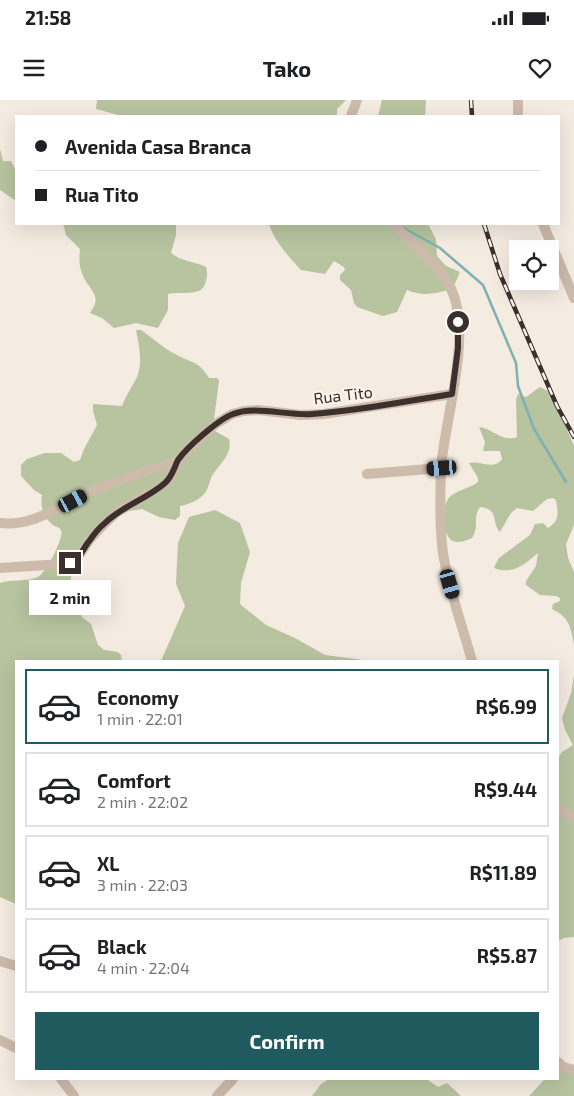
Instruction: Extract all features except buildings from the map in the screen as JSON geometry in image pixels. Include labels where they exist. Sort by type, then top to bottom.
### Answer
[{"type":"street","points":[[351,115],[357,100]]},
{"type":"street","points":[[518,100],[518,115]]},
{"type":"street","points":[[395,225],[444,276],[454,296],[458,322],[458,348],[442,468],[441,535],[444,559],[472,660]]},
{"type":"street","points":[[543,225],[574,298]]},
{"type":"street","name":"Rua Tito","points":[[0,568],[62,564],[76,560],[90,539],[105,523],[117,512],[167,482],[184,453],[214,426],[232,414],[258,410],[301,415],[324,414],[452,394]]},
{"type":"street","points":[[0,523],[20,523],[41,518],[88,493],[178,461]]},
{"type":"street","points":[[367,474],[442,468]]},
{"type":"street","points":[[559,808],[574,818]]},
{"type":"street","points":[[0,961],[15,966]]},
{"type":"street","points":[[0,1040],[15,1048]]},
{"type":"street","points":[[560,1065],[574,1070]]},
{"type":"street","points":[[63,1080],[74,1096]]},
{"type":"street","points":[[217,1096],[232,1080]]},
{"type":"green space","points":[[97,100],[346,100],[337,109],[337,115],[118,115],[96,109]]},
{"type":"green space","points":[[382,100],[426,100],[425,115],[378,115]]},
{"type":"green space","points":[[0,149],[3,161],[11,161],[15,169],[15,200],[0,190]]},
{"type":"green space","points":[[63,225],[176,225],[176,235],[171,253],[179,258],[206,267],[205,284],[199,291],[168,294],[168,310],[158,328],[136,323],[114,328],[102,318],[90,313],[96,301],[94,293],[81,270],[80,249],[66,235]]},
{"type":"green space","points":[[269,225],[429,225],[436,239],[437,256],[446,266],[460,272],[453,288],[424,294],[407,290],[397,312],[383,316],[357,307],[351,290],[340,280],[340,275],[345,270],[344,267],[334,261],[325,274],[301,270],[278,243]]},
{"type":"green space","points":[[136,330],[141,330],[168,350],[195,363],[202,368],[209,378],[217,378],[219,381],[213,427],[215,431],[229,439],[229,450],[211,478],[205,493],[194,502],[180,506],[180,516],[175,520],[159,517],[142,509],[129,511],[105,522],[81,554],[71,577],[70,588],[77,608],[82,617],[91,624],[98,645],[104,650],[118,652],[122,660],[15,660],[15,904],[0,897],[0,583],[38,577],[50,562],[58,546],[61,534],[61,530],[54,526],[45,516],[41,504],[42,495],[34,490],[21,476],[21,465],[27,459],[45,453],[61,453],[74,462],[80,460],[97,425],[93,404],[122,406],[139,372],[139,348]]},
{"type":"green space","points":[[540,387],[553,396],[574,446],[574,525],[566,544],[568,558],[574,572],[574,644],[566,619],[552,609],[553,604],[560,601],[560,598],[540,595],[526,585],[526,581],[536,566],[538,553],[514,569],[503,570],[494,567],[499,558],[530,535],[535,524],[543,523],[548,528],[555,522],[558,513],[556,500],[553,498],[547,499],[533,511],[517,508],[511,513],[500,532],[493,513],[486,508],[480,507],[476,515],[476,530],[472,538],[460,542],[455,542],[449,538],[444,521],[445,507],[450,496],[478,482],[478,478],[469,463],[491,465],[502,459],[500,451],[483,451],[485,442],[479,427],[502,437],[517,437],[516,400],[518,394],[526,397]]},
{"type":"green space","points":[[215,510],[240,523],[250,552],[241,583],[240,604],[266,625],[295,638],[325,655],[363,660],[161,660],[185,606],[176,584],[178,543],[189,517]]},
{"type":"green space","points":[[574,675],[574,937],[559,940],[559,756],[562,752],[573,745],[565,730],[562,718],[571,693]]},
{"type":"green space","points":[[574,1067],[574,1096],[529,1096],[544,1080],[559,1080],[559,1069]]},
{"type":"green space","points":[[327,1080],[428,1080],[438,1087],[447,1083],[461,1096],[312,1096],[321,1084]]},
{"type":"waterway","points":[[402,227],[440,248],[483,285],[516,363],[518,386],[534,429],[566,482]]},
{"type":"railway","points":[[471,100],[472,115]]},
{"type":"railway","points":[[484,225],[500,274],[557,406],[574,437]]},
{"type":"route","points":[[70,563],[76,560],[90,539],[117,512],[167,482],[184,453],[214,426],[232,414],[258,410],[284,414],[324,414],[452,394],[458,348],[458,322]]}]
